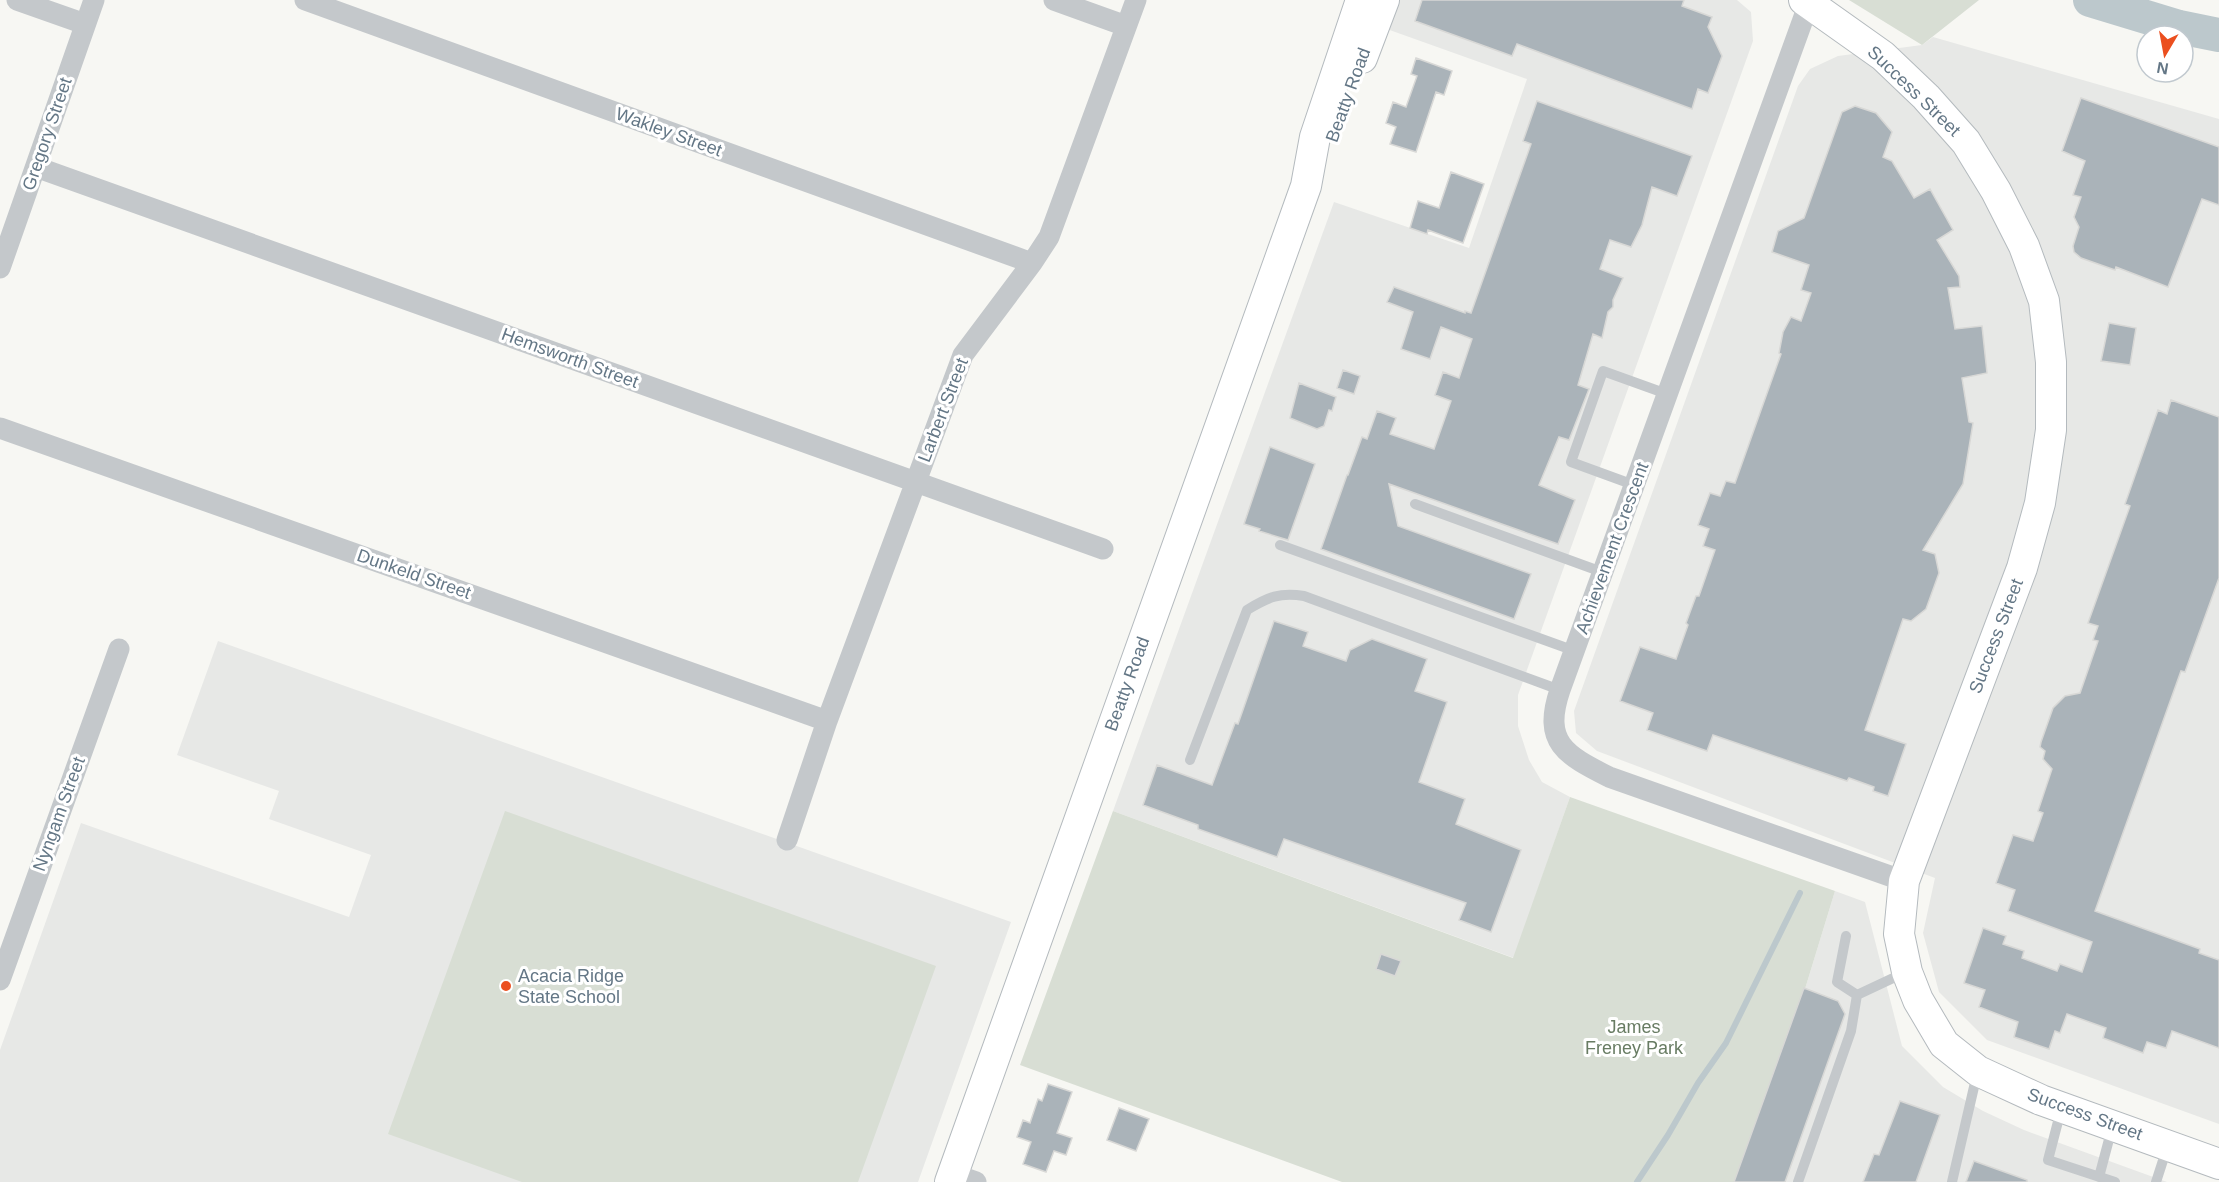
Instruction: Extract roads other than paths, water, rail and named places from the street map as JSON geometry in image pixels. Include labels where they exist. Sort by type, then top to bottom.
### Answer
[{"type":"street","points":[[17,0],[85,24]]},
{"type":"street","name":"Gregory Street","points":[[0,268],[94,0]]},
{"type":"street","name":"Wakley Street","points":[[305,0],[1032,263]]},
{"type":"street","points":[[1054,0],[1126,26]]},
{"type":"street","name":"Larbert Street","points":[[787,840],[827,721],[963,355],[1049,237],[1136,0]]},
{"type":"street","name":"Beatty Road","points":[[960,1179],[1306,186],[1315,137],[1361,0]]},
{"type":"street","name":"Beatty Road","points":[[1306,186],[1334,141],[1384,0]]},
{"type":"street","name":"Achievement Crescent","points":[[1806,2],[1560,690],[1552,725],[1562,746],[1579,762],[1609,777],[1904,881]]},
{"type":"street","name":"Success Street","points":[[1806,2],[1883,56],[1926,97],[1966,142],[1996,191],[2024,246],[2044,301],[2051,362],[2051,430],[2040,503],[2025,558],[1904,881],[1899,934],[1907,972],[1918,1000],[1944,1044],[1978,1071],[2062,1107],[2168,1145],[2218,1170]]},
{"type":"street","name":"Hemsworth Street","points":[[36,167],[1103,549]]},
{"type":"street","name":"Dunkeld Street","points":[[0,428],[827,721]]},
{"type":"street","name":"Nyngam Street","points":[[0,980],[119,649]]},
{"type":"lane","points":[[1634,485],[1571,462],[1603,371],[1667,394]]},
{"type":"lane","points":[[1415,504],[1602,572]]},
{"type":"lane","points":[[1280,545],[1575,651]]},
{"type":"lane","points":[[1190,760],[1247,610],[1264,598],[1287,593],[1304,596],[1560,690]]},
{"type":"lane","points":[[1846,936],[1837,982],[1857,995]]},
{"type":"lane","points":[[1857,995],[1907,972]]},
{"type":"lane","points":[[1798,1182],[1851,1031],[1857,995]]},
{"type":"lane","points":[[1952,1182],[1978,1071]]},
{"type":"lane","points":[[2062,1107],[2048,1160],[2115,1182]]},
{"type":"lane","points":[[2099,1177],[2113,1125]]},
{"type":"lane","points":[[2156,1182],[2168,1145]]},
{"type":"waterway","points":[[2090,0],[2179,27],[2219,35]]},
{"type":"waterway","points":[[1637,1182],[1698,1083],[1726,1043],[1800,893]]},
{"type":"place","name":"Acacia Ridge State School","points":[[506,986]]},
{"type":"park label","name":"James Freney Park","points":[[1634,1037]]}]
